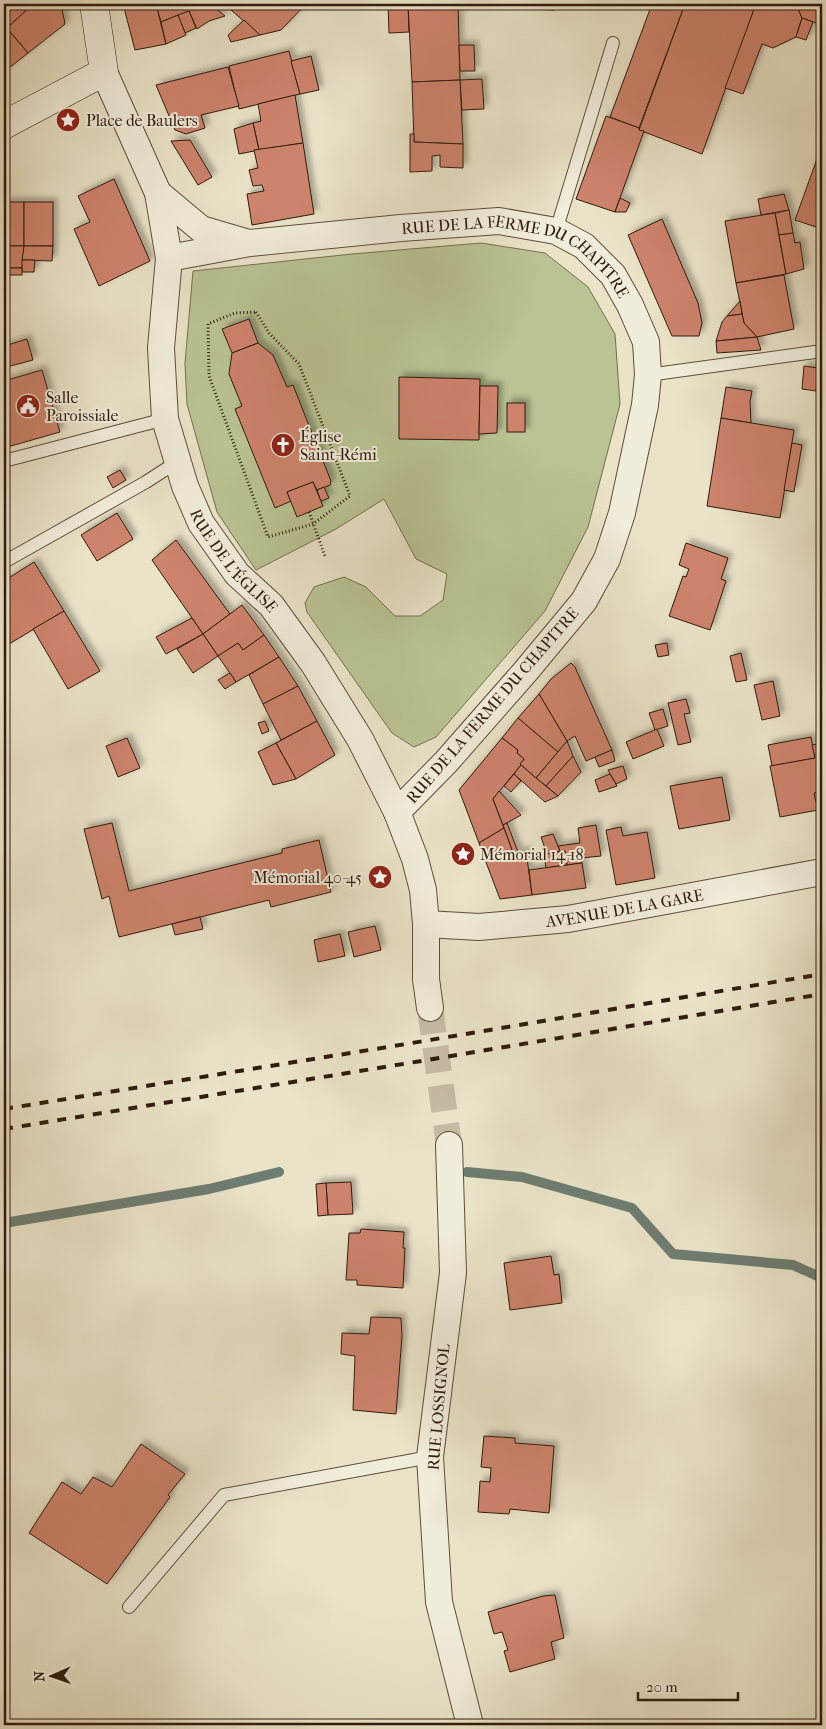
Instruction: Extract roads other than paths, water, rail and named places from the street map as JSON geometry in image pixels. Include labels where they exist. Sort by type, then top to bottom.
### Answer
[{"type":"street","points":[[4,125],[104,72],[94,4]]},
{"type":"street","name":"RUE DE L'ÉGLISE","points":[[104,72],[158,193],[169,258],[161,348],[165,419],[185,486],[202,523],[237,574],[271,605],[313,663],[360,739],[396,812],[415,859],[423,890],[426,924]]},
{"type":"street","name":"RUE DE LA FERME DU CHAPITRE","points":[[158,193],[201,229],[250,243]]},
{"type":"street","name":"RUE DE LA FERME DU CHAPITRE","points":[[169,258],[250,243],[401,228],[499,222],[556,231],[584,246],[613,275],[630,305],[646,342],[648,375],[646,406],[622,513],[607,559],[584,601],[525,672],[446,762],[396,812]]},
{"type":"street","name":"AVENUE DE LA GARE","points":[[426,924],[479,927],[568,919],[822,872]]},
{"type":"street","points":[[426,924],[426,980],[430,1008]]},
{"type":"street","name":"RUE LOSSIGNOL","points":[[449,1145],[453,1272],[430,1457],[439,1602],[470,1725]]},
{"type":"lane","points":[[556,231],[613,42]]},
{"type":"lane","points":[[648,375],[822,351]]},
{"type":"lane","points":[[4,461],[165,419]]},
{"type":"lane","points":[[4,562],[177,462]]},
{"type":"lane","points":[[129,1607],[224,1495],[430,1457]]},
{"type":"waterway","points":[[4,1223],[209,1189],[279,1172]]},
{"type":"waterway","points":[[467,1172],[522,1177],[632,1208],[673,1254],[793,1265],[822,1278]]},
{"type":"tunnel","points":[[430,1008],[449,1145]]},
{"type":"railway","points":[[4,1109],[822,974]]},
{"type":"railway","points":[[4,1129],[822,994]]},
{"type":"place","name":"Place de Baulers","points":[[68,120]]},
{"type":"place","name":"Salle Paroissiale","points":[[28,406]]},
{"type":"place","name":"Église Saint-Rémi","points":[[283,445]]},
{"type":"place","name":"Mémorial 14-18","points":[[463,854]]},
{"type":"place","name":"Mémorial 40-45","points":[[380,877]]}]
